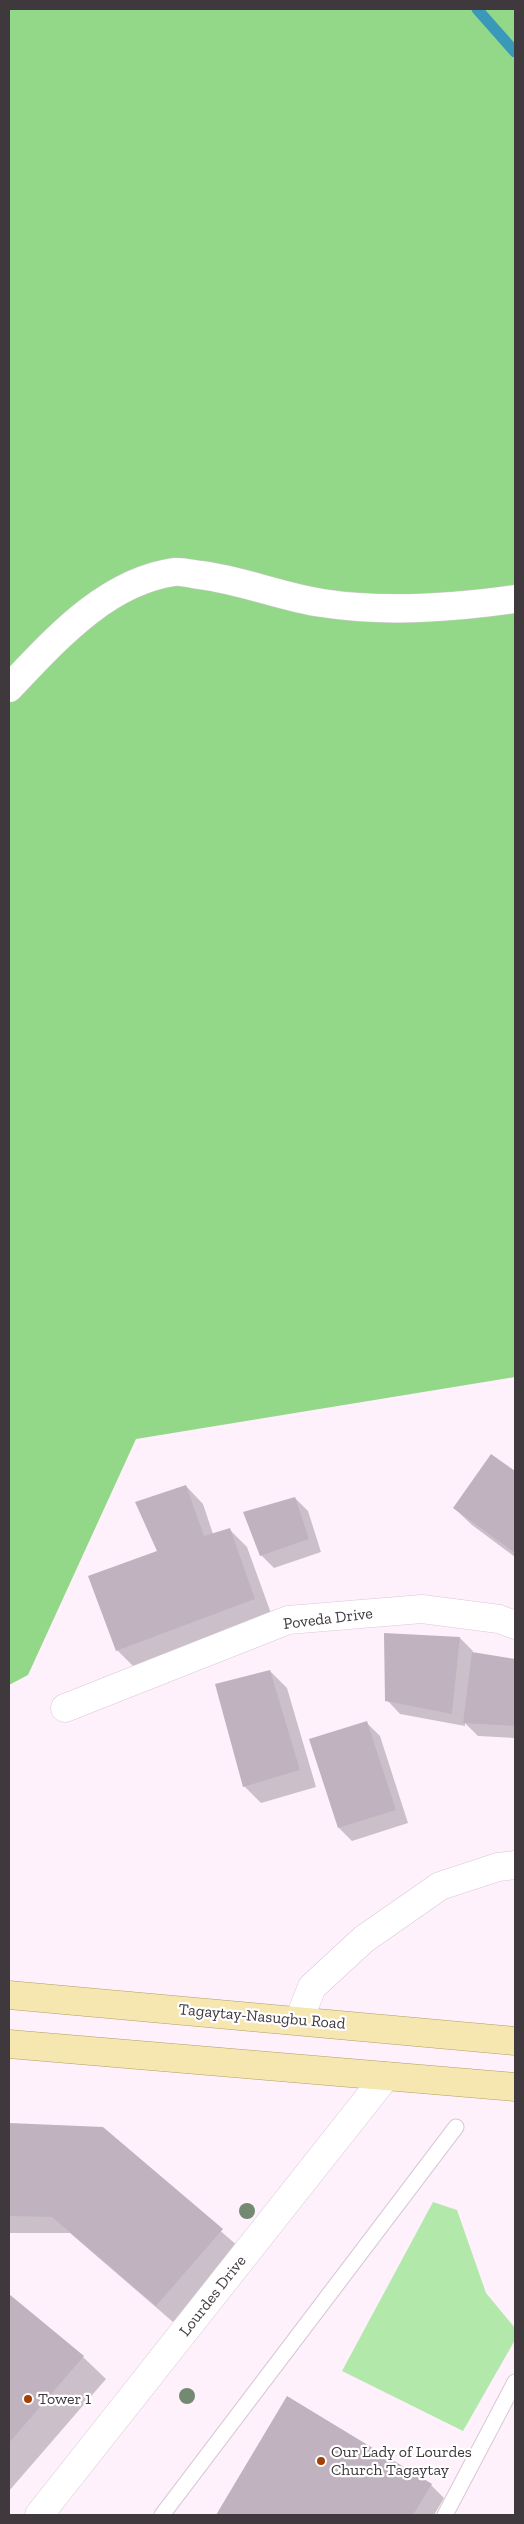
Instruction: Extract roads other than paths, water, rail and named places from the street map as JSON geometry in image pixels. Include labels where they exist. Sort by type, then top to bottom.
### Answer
[{"type":"main road","name":"Tagaytay-Nasugbu Road","points":[[9,1996],[299,2020],[515,2041]]},
{"type":"main road","points":[[9,2044],[515,2087]]},
{"type":"street","points":[[9,688],[51,644],[102,601],[133,585],[174,572],[222,578],[321,603],[433,608],[515,598]]},
{"type":"street","name":"Poveda Drive","points":[[65,1708],[288,1620],[422,1609],[499,1619],[515,1625]]},
{"type":"street","points":[[299,2020],[312,1987],[364,1939],[440,1886],[498,1868],[515,1865]]},
{"type":"street","name":"Lourdes Drive","points":[[39,2515],[386,2076]]},
{"type":"lane","points":[[162,2515],[456,2126]]},
{"type":"lane","points":[[445,2515],[515,2382]]},
{"type":"waterway","points":[[477,9],[515,52]]},
{"type":"place","name":"Tower 1","points":[[28,2399]]},
{"type":"place","name":"Our Lady of Lourdes Church Tagaytay","points":[[321,2461]]}]
